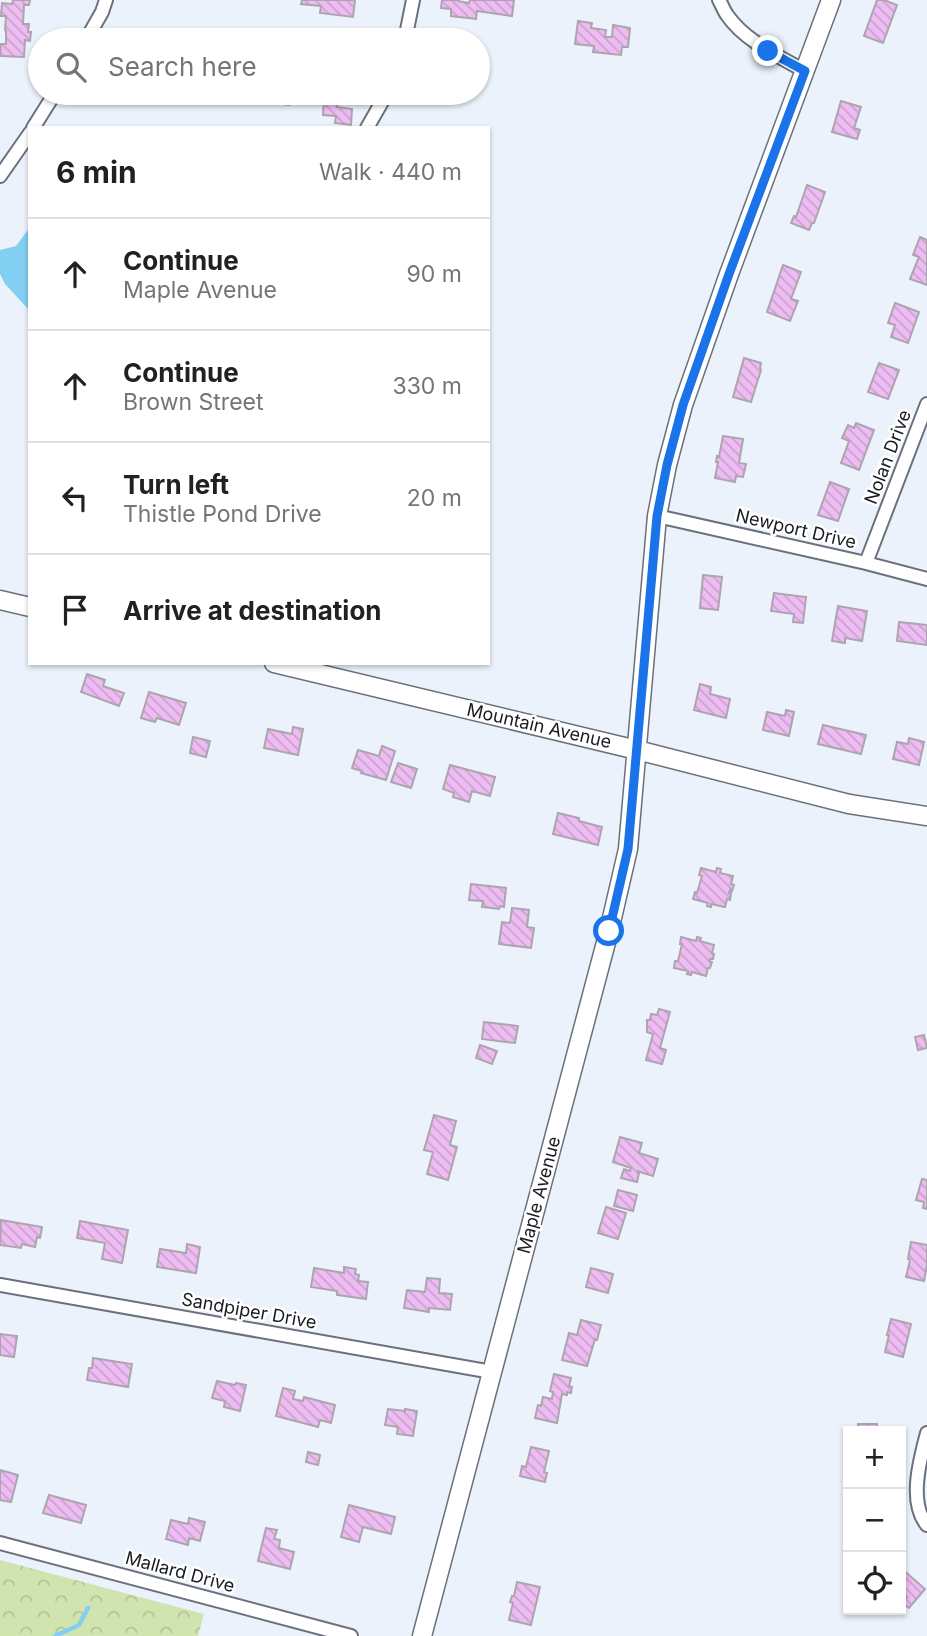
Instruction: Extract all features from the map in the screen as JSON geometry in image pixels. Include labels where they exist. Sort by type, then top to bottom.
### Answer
[{"type":"street","points":[[93,28],[106,0]]},
{"type":"street","points":[[407,28],[413,0]]},
{"type":"street","points":[[719,0],[727,15],[743,33],[768,51],[805,71]]},
{"type":"street","name":"Maple Avenue","points":[[422,1636],[609,931],[628,849],[657,516],[667,465],[683,405],[729,274],[831,0]]},
{"type":"street","points":[[34,126],[47,105]]},
{"type":"street","points":[[368,126],[380,105]]},
{"type":"street","points":[[0,176],[28,136]]},
{"type":"street","name":"Nolan Drive","points":[[866,563],[927,404]]},
{"type":"street","name":"Newport Drive","points":[[657,516],[927,579]]},
{"type":"street","points":[[0,600],[28,607]]},
{"type":"street","name":"Mountain Avenue","points":[[282,665],[849,804],[927,816]]},
{"type":"street","name":"Sandpiper Drive","points":[[0,1285],[492,1372]]},
{"type":"street","points":[[927,1433],[916,1489],[921,1518],[927,1525]]},
{"type":"street","name":"Mallard Drive","points":[[0,1543],[351,1636]]},
{"type":"green space","points":[[0,1560],[204,1614],[198,1636],[0,1636]]},
{"type":"water","points":[[28,230],[28,309],[5,284],[0,274],[0,250],[16,246]]},
{"type":"building","points":[[13,0],[30,0],[29,5],[24,5],[23,24],[29,24],[24,57],[0,56],[1,44],[6,44],[6,16],[1,16],[2,3],[12,4]]},
{"type":"building","points":[[302,0],[355,0],[353,17],[320,13],[321,6],[301,4]]},
{"type":"building","points":[[442,0],[469,3],[470,0],[514,0],[512,16],[477,11],[476,19],[451,16],[451,9],[441,8]]},
{"type":"building","points":[[877,0],[897,5],[883,43],[864,36]]},
{"type":"building","points":[[578,21],[592,23],[591,28],[606,30],[605,37],[612,37],[613,25],[630,28],[628,47],[622,47],[621,55],[593,52],[594,46],[575,44]]},
{"type":"building","points":[[841,101],[861,107],[854,128],[860,130],[857,139],[832,132]]},
{"type":"building","points":[[324,105],[352,109],[351,125],[335,123],[336,116],[323,115]]},
{"type":"building","points":[[807,185],[825,192],[809,230],[791,223],[794,216],[796,217]]},
{"type":"building","points":[[920,237],[927,240],[927,285],[910,279],[919,257],[913,255]]},
{"type":"building","points":[[783,265],[801,272],[791,299],[798,301],[790,321],[767,312]]},
{"type":"building","points":[[895,303],[919,312],[908,343],[891,337],[895,325],[888,323]]},
{"type":"building","points":[[744,358],[761,363],[751,402],[733,397]]},
{"type":"building","points":[[879,363],[899,370],[888,399],[868,392]]},
{"type":"building","points":[[856,423],[874,430],[859,470],[841,463],[849,441],[842,438],[848,425],[854,428]]},
{"type":"building","points":[[723,436],[743,439],[739,463],[746,464],[743,477],[736,476],[735,482],[715,478],[717,456],[719,457]]},
{"type":"building","points":[[830,482],[849,489],[838,521],[818,515]]},
{"type":"building","points":[[703,575],[722,577],[718,610],[700,608]]},
{"type":"building","points":[[774,593],[806,597],[803,623],[793,622],[794,614],[771,611]]},
{"type":"building","points":[[838,606],[867,611],[862,641],[845,638],[845,643],[832,641]]},
{"type":"building","points":[[899,622],[927,625],[927,645],[897,641]]},
{"type":"building","points":[[87,674],[105,680],[103,686],[124,693],[119,706],[81,692]]},
{"type":"building","points":[[700,684],[711,687],[710,694],[730,699],[726,718],[694,710]]},
{"type":"building","points":[[149,692],[186,703],[179,725],[157,718],[155,722],[141,718]]},
{"type":"building","points":[[786,710],[794,712],[789,736],[763,730],[767,712],[785,716]]},
{"type":"building","points":[[823,725],[866,735],[861,754],[818,744]]},
{"type":"building","points":[[293,727],[303,729],[298,755],[264,748],[268,729],[292,734]]},
{"type":"building","points":[[193,737],[210,741],[206,757],[190,753]]},
{"type":"building","points":[[909,738],[924,742],[919,765],[893,759],[897,742],[908,744]]},
{"type":"building","points":[[382,746],[395,751],[386,780],[352,768],[358,750],[379,756]]},
{"type":"building","points":[[398,763],[417,769],[411,788],[391,782]]},
{"type":"building","points":[[450,765],[495,777],[490,796],[472,791],[469,802],[453,797],[454,793],[443,789]]},
{"type":"building","points":[[558,813],[602,827],[598,845],[553,834]]},
{"type":"building","points":[[701,868],[716,872],[717,868],[721,869],[720,873],[733,876],[731,884],[734,885],[725,907],[711,904],[711,907],[707,906],[708,903],[693,899],[702,876],[699,875]]},
{"type":"building","points":[[471,884],[506,888],[504,907],[482,907],[483,901],[469,900]]},
{"type":"building","points":[[512,908],[529,910],[527,927],[534,928],[531,948],[499,944],[502,922],[510,923]]},
{"type":"building","points":[[681,937],[696,941],[697,937],[701,938],[700,941],[714,945],[713,959],[709,961],[712,962],[706,976],[692,972],[691,975],[687,974],[688,971],[674,968],[682,944]]},
{"type":"building","points":[[659,1009],[670,1012],[660,1048],[666,1050],[662,1064],[646,1060],[653,1034],[647,1032],[647,1020],[650,1020],[651,1014],[657,1015]]},
{"type":"building","points":[[484,1022],[518,1026],[515,1043],[482,1039]]},
{"type":"building","points":[[924,1035],[927,1048],[918,1050],[915,1037]]},
{"type":"building","points":[[480,1045],[497,1051],[492,1064],[476,1058]]},
{"type":"building","points":[[434,1115],[456,1121],[450,1145],[457,1147],[448,1180],[427,1174],[433,1152],[424,1150]]},
{"type":"building","points":[[620,1137],[642,1143],[639,1153],[658,1159],[653,1176],[637,1171],[637,1182],[621,1178],[624,1169],[630,1171],[631,1168],[613,1162]]},
{"type":"building","points":[[922,1179],[927,1180],[927,1209],[923,1208],[924,1202],[916,1200]]},
{"type":"building","points":[[618,1190],[637,1195],[633,1211],[614,1206]]},
{"type":"building","points":[[606,1207],[626,1213],[618,1239],[598,1233]]},
{"type":"building","points":[[1,1220],[42,1227],[35,1247],[22,1244],[21,1248],[0,1245]]},
{"type":"building","points":[[80,1221],[128,1230],[122,1263],[102,1259],[105,1243],[77,1238]]},
{"type":"building","points":[[911,1242],[927,1245],[924,1281],[906,1277]]},
{"type":"building","points":[[187,1244],[200,1247],[196,1273],[157,1267],[160,1249],[186,1253]]},
{"type":"building","points":[[344,1267],[356,1269],[358,1281],[368,1282],[366,1299],[337,1295],[337,1291],[311,1287],[314,1268],[344,1273]]},
{"type":"building","points":[[591,1268],[613,1274],[608,1293],[586,1287]]},
{"type":"building","points":[[427,1278],[440,1279],[439,1293],[452,1294],[450,1310],[429,1308],[429,1312],[404,1308],[407,1290],[425,1292]]},
{"type":"building","points":[[891,1319],[911,1324],[903,1357],[885,1352]]},
{"type":"building","points":[[581,1320],[601,1325],[587,1366],[562,1360],[569,1333],[577,1335]]},
{"type":"building","points":[[0,1334],[17,1336],[14,1357],[0,1355]]},
{"type":"building","points":[[93,1358],[132,1364],[128,1387],[87,1380]]},
{"type":"building","points":[[554,1374],[571,1378],[569,1386],[572,1387],[571,1393],[562,1394],[557,1423],[535,1418],[543,1397],[552,1399],[553,1392],[550,1391]]},
{"type":"building","points":[[217,1381],[246,1385],[240,1411],[224,1407],[225,1401],[212,1398]]},
{"type":"building","points":[[283,1388],[295,1391],[293,1399],[303,1401],[304,1397],[335,1405],[331,1423],[320,1420],[318,1427],[276,1416]]},
{"type":"building","points":[[388,1409],[417,1411],[413,1436],[397,1434],[398,1427],[385,1425]]},
{"type":"building","points":[[858,1424],[877,1424],[877,1426]]},
{"type":"building","points":[[531,1447],[549,1451],[544,1472],[547,1473],[545,1482],[520,1476],[522,1466],[526,1467]]},
{"type":"building","points":[[308,1452],[320,1455],[318,1465],[306,1462]]},
{"type":"building","points":[[0,1470],[18,1475],[11,1502],[0,1500]]},
{"type":"building","points":[[49,1495],[86,1505],[81,1523],[43,1513]]},
{"type":"building","points":[[349,1505],[395,1517],[391,1534],[363,1527],[359,1542],[341,1537]]},
{"type":"building","points":[[189,1518],[205,1522],[200,1541],[189,1538],[188,1545],[166,1539],[171,1520],[188,1524]]},
{"type":"building","points":[[266,1528],[277,1530],[274,1539],[280,1540],[279,1548],[294,1552],[290,1569],[258,1561]]},
{"type":"building","points":[[906,1572],[925,1589],[909,1608],[906,1606]]},
{"type":"building","points":[[517,1582],[540,1587],[531,1625],[509,1620],[513,1603],[510,1602]]},
{"type":"waterway","points":[[55,1636],[79,1625],[88,1608]]},
{"type":"route","points":[[609,931],[628,849],[657,516],[667,465],[683,405],[805,71],[768,51]]}]
